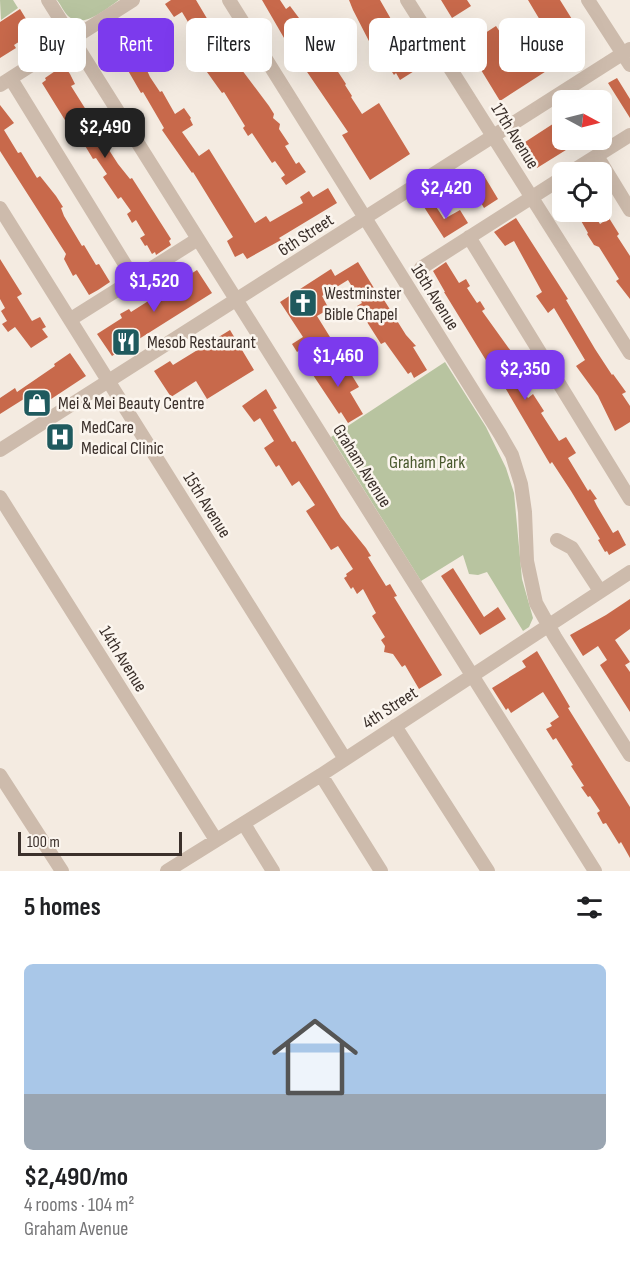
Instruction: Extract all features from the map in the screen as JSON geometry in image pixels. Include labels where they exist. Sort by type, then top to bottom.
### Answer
[{"type":"street","name":"Graham Avenue","points":[[48,0],[60,18]]},
{"type":"street","points":[[86,30],[134,0]]},
{"type":"street","name":"16th Avenue","points":[[229,0],[512,455],[524,498],[527,561],[536,603],[630,755]]},
{"type":"street","name":"17th Avenue","points":[[407,0],[630,353]]},
{"type":"street","points":[[588,0],[628,56]]},
{"type":"street","name":"6th Street","points":[[0,450],[493,136],[628,56]]},
{"type":"street","name":"Graham Avenue","points":[[86,59],[595,871]]},
{"type":"street","points":[[20,72],[5,82],[134,279]]},
{"type":"street","points":[[587,162],[630,135]]},
{"type":"street","points":[[597,156],[630,210]]},
{"type":"street","points":[[421,267],[552,185]]},
{"type":"street","name":"15th Avenue","points":[[0,208],[345,759]]},
{"type":"street","points":[[469,237],[630,499]]},
{"type":"street","points":[[71,319],[198,239]]},
{"type":"street","name":"14th Avenue","points":[[0,497],[216,840]]},
{"type":"street","points":[[557,540],[572,548],[600,591]]},
{"type":"street","name":"4th Street","points":[[167,871],[321,775],[600,591],[628,578]]},
{"type":"street","points":[[395,726],[488,871]]},
{"type":"street","points":[[0,775],[62,871]]},
{"type":"street","points":[[321,775],[381,871]]},
{"type":"street","points":[[243,824],[273,871]]},
{"type":"green space","points":[[0,0],[13,0],[18,8],[1,20]]},
{"type":"green space","points":[[57,0],[119,0],[88,19],[68,16]]},
{"type":"green space","name":"Graham Park","points":[[445,362],[486,427],[506,468],[514,493],[522,579],[533,618],[529,627],[523,631],[487,572],[478,575],[469,574],[463,555],[421,581],[331,437]]},
{"type":"building","points":[[171,0],[196,0],[207,18],[186,19],[182,12],[174,17],[165,4]]},
{"type":"building","points":[[262,0],[280,0],[286,9],[290,6],[299,18],[284,18],[284,38]]},
{"type":"building","points":[[349,0],[380,0],[390,18],[369,18],[369,41]]},
{"type":"building","points":[[441,0],[467,0],[471,6],[452,18]]},
{"type":"building","points":[[528,0],[560,0],[571,18],[539,18]]},
{"type":"building","points":[[20,9],[25,18],[18,18],[18,42],[14,45],[16,48],[0,58],[0,22]]},
{"type":"building","points":[[496,26],[499,30],[499,72],[545,72],[500,101],[482,72],[487,72],[487,32]]},
{"type":"building","points":[[54,72],[69,72],[75,84],[71,86],[93,121],[97,119],[104,129],[98,133],[118,164],[130,179],[132,178],[171,239],[169,241],[171,245],[156,255],[155,252],[152,254],[147,245],[145,246],[140,238],[145,235],[136,220],[132,223],[127,214],[131,211],[121,197],[118,199],[103,177],[107,174],[96,158],[93,159],[84,144],[81,146],[42,83],[46,80],[45,78]]},
{"type":"building","points":[[129,72],[148,72],[175,114],[184,108],[193,125],[182,132],[199,156],[209,149],[255,223],[266,216],[270,222],[303,203],[300,197],[309,191],[313,197],[328,188],[337,203],[279,238],[281,240],[247,259],[243,253],[235,257],[227,241],[233,237],[193,172],[162,130],[164,128],[143,92],[141,93]]},
{"type":"building","points":[[207,72],[244,72],[269,106],[274,114],[273,118],[280,124],[279,129],[289,144],[285,146],[296,164],[299,162],[306,172],[286,185],[281,178],[285,175],[275,161],[272,163],[252,133],[248,136],[243,128],[245,126],[224,92],[222,93]]},
{"type":"building","points":[[307,72],[338,72],[362,114],[379,103],[410,154],[370,180],[342,135],[348,132]]},
{"type":"building","points":[[392,72],[413,72],[400,80],[396,73],[394,75]]},
{"type":"building","points":[[617,78],[630,99],[630,118],[608,83]]},
{"type":"building","points":[[0,105],[14,123],[4,130],[18,153],[21,152],[37,178],[40,176],[56,196],[63,207],[61,208],[64,216],[82,246],[84,245],[96,265],[99,264],[110,282],[89,295],[76,274],[73,276],[64,259],[66,254],[0,151]]},
{"type":"building","points":[[552,124],[552,150],[566,150],[537,168],[522,144]]},
{"type":"building","points":[[483,174],[498,199],[484,208],[469,182]]},
{"type":"building","points":[[433,202],[444,219],[460,210],[468,223],[444,238],[424,207]]},
{"type":"building","points":[[516,218],[568,299],[566,300],[595,349],[626,392],[622,394],[630,406],[630,422],[615,431],[598,396],[576,366],[585,360],[554,308],[548,313],[536,296],[542,292],[514,241],[505,246],[494,232]]},
{"type":"building","points":[[582,222],[599,222],[600,224],[612,222],[619,234],[617,236],[630,256],[630,299],[616,281],[619,279]]},
{"type":"building","points":[[0,259],[22,294],[17,297],[32,321],[40,317],[46,327],[42,329],[48,337],[31,348],[15,327],[8,332],[2,324],[7,321],[1,311],[5,308],[0,299]]},
{"type":"building","points":[[358,262],[406,335],[416,346],[413,347],[427,370],[414,378],[411,372],[408,374],[385,342],[381,344],[357,306],[362,303],[348,280],[322,296],[329,309],[317,316],[330,337],[308,350],[306,346],[297,352],[292,344],[303,337],[280,302],[331,269],[335,276]]},
{"type":"building","points":[[446,262],[459,283],[466,279],[470,286],[467,288],[477,303],[480,301],[485,309],[482,311],[518,361],[509,367],[521,388],[528,398],[533,394],[544,411],[541,413],[559,441],[566,437],[576,453],[568,458],[588,491],[590,489],[597,499],[594,500],[613,533],[618,530],[626,545],[609,555],[607,551],[605,552],[598,540],[600,539],[571,491],[552,462],[550,464],[497,374],[495,375],[444,292],[433,271]]},
{"type":"building","points":[[197,270],[212,293],[112,356],[97,334],[122,318],[120,314],[129,309],[131,312]]},
{"type":"building","points":[[230,330],[254,370],[207,399],[196,381],[171,397],[154,371],[170,361],[173,365]]},
{"type":"building","points":[[70,353],[86,376],[36,409],[27,397],[0,414],[0,398],[15,388],[17,392]]},
{"type":"building","points":[[331,355],[342,372],[345,370],[349,376],[351,374],[359,387],[350,392],[363,414],[348,423],[341,412],[339,414],[309,369]]},
{"type":"building","points":[[266,389],[277,408],[273,410],[292,442],[295,441],[341,517],[366,548],[371,556],[368,557],[386,586],[390,584],[397,596],[394,597],[442,675],[419,689],[405,665],[402,667],[393,654],[384,652],[385,646],[381,640],[385,637],[372,616],[376,613],[363,589],[357,594],[344,578],[353,569],[338,546],[331,550],[306,511],[315,505],[299,481],[292,486],[279,465],[276,467],[264,448],[274,441],[260,418],[254,422],[242,406]]},
{"type":"building","points":[[453,568],[484,617],[498,607],[506,619],[480,635],[441,576]]},
{"type":"building","points":[[630,599],[630,629],[615,640],[630,662],[625,665],[630,672],[630,712],[600,665],[607,660],[598,646],[583,656],[570,635]]},
{"type":"building","points":[[537,651],[570,707],[568,708],[630,807],[630,858],[606,823],[603,824],[597,813],[600,811],[581,787],[584,786],[571,766],[573,765],[556,738],[553,740],[546,729],[552,726],[550,723],[559,717],[543,692],[511,713],[508,708],[506,710],[492,688],[526,667],[522,661]]},
{"type":"place","name":"Westminster Bible Chapel","points":[[303,303]]},
{"type":"place","name":"Mesob Restaurant","points":[[126,342]]},
{"type":"place","name":"Mei & Mei Beauty Centre","points":[[37,403]]},
{"type":"place","name":"MedCare Medical Clinic","points":[[60,437]]}]
